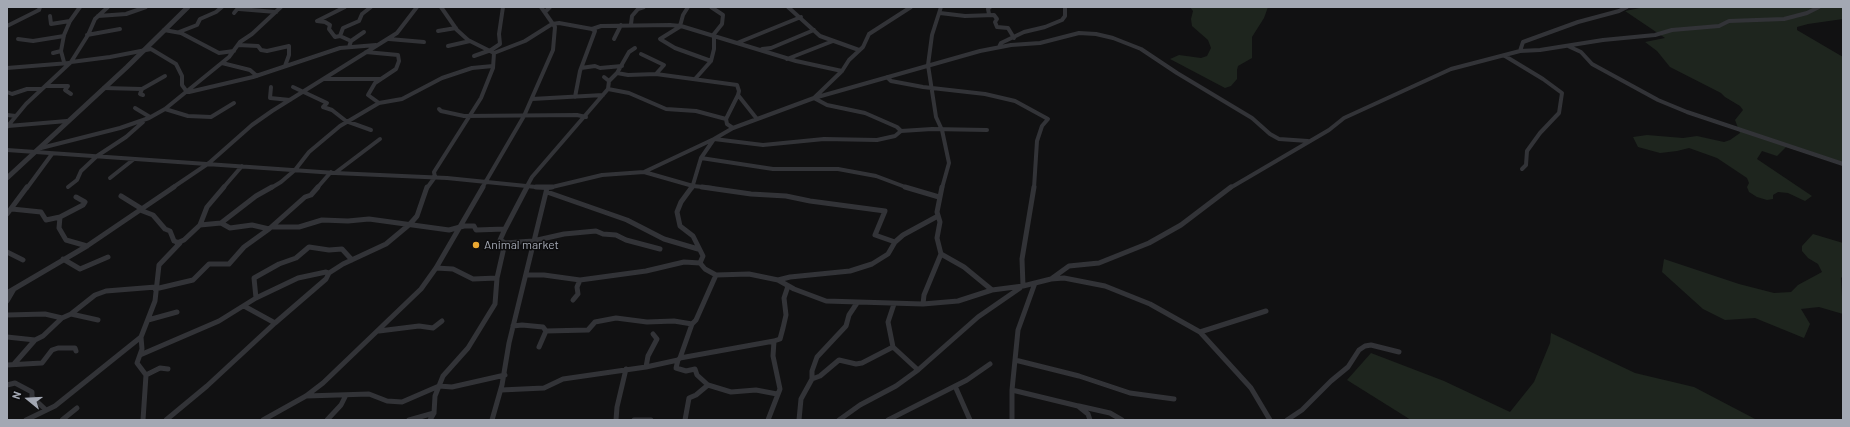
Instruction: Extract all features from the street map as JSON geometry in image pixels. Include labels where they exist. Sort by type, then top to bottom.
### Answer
[{"type":"street","points":[[7,26],[39,10],[40,7]]},
{"type":"street","points":[[64,62],[61,51],[64,36],[70,21],[80,7]]},
{"type":"street","points":[[7,126],[26,104],[60,74],[70,62],[98,16],[108,7]]},
{"type":"street","points":[[98,16],[126,14],[146,7]]},
{"type":"street","points":[[7,178],[188,7]]},
{"type":"street","points":[[179,32],[197,25],[200,19],[216,12],[222,7]]},
{"type":"street","points":[[68,187],[76,180],[81,171],[97,156],[187,92],[222,63],[238,45],[281,7]]},
{"type":"street","points":[[345,7],[318,21],[325,22],[330,25],[329,29],[335,37],[340,36],[351,41]]},
{"type":"street","points":[[340,36],[343,28],[359,21],[362,14],[371,7]]},
{"type":"street","points":[[7,293],[87,246],[209,163],[252,126],[290,100],[397,33],[417,7]]},
{"type":"street","points":[[442,7],[456,28],[470,41],[493,51]]},
{"type":"street","points":[[140,355],[219,321],[256,298],[298,278],[326,272],[329,273],[386,244],[410,224],[417,216],[427,187],[435,177],[434,172],[471,115],[488,82],[493,66],[493,51],[500,42],[499,34],[503,7]]},
{"type":"street","points":[[263,420],[306,396],[323,383],[357,350],[379,332],[421,289],[436,268],[524,116],[553,50],[555,27],[541,7]]},
{"type":"street","points":[[545,12],[550,7]]},
{"type":"street","points":[[631,24],[632,16],[638,9],[644,7]]},
{"type":"street","points":[[688,7],[683,15],[680,26],[660,39],[675,48],[711,61]]},
{"type":"street","points":[[695,79],[711,61],[714,49],[714,37],[722,24],[723,15],[711,7]]},
{"type":"street","points":[[788,7],[820,36],[859,50]]},
{"type":"street","points":[[814,98],[830,80],[842,71],[849,60],[868,39],[869,34],[911,7]]},
{"type":"street","points":[[924,304],[926,290],[941,254],[937,238],[940,222],[937,212],[939,197],[950,163],[942,130],[936,117],[928,65],[928,52],[941,7]]},
{"type":"street","points":[[990,7],[988,9],[990,14]]},
{"type":"street","points":[[999,47],[1000,43],[1032,29],[1062,20],[1065,16],[1065,7]]},
{"type":"street","points":[[1520,50],[1523,42],[1578,22],[1618,11],[1626,7]]},
{"type":"street","points":[[1051,279],[1069,266],[1099,263],[1149,243],[1180,225],[1236,183],[1329,130],[1344,118],[1451,69],[1505,56],[1520,50],[1568,46],[1603,40],[1654,35],[1672,30],[1719,26],[1729,21],[1784,19],[1807,13],[1819,7]]},
{"type":"street","points":[[234,13],[239,8],[276,12]]},
{"type":"street","points":[[940,13],[965,16],[994,15],[997,19],[995,22],[997,27],[1008,28],[1014,38]]},
{"type":"street","points":[[50,16],[52,24],[70,21]]},
{"type":"street","points":[[737,43],[801,18]]},
{"type":"street","points":[[474,56],[525,41],[552,24],[569,24],[592,29],[601,26],[631,24],[680,26],[787,59],[842,71]]},
{"type":"street","points":[[614,39],[621,25]]},
{"type":"street","points":[[438,31],[456,28]]},
{"type":"street","points":[[87,35],[120,29]]},
{"type":"street","points":[[575,98],[581,68],[595,31],[592,29]]},
{"type":"street","points":[[164,30],[179,32],[219,53],[234,51]]},
{"type":"street","points":[[759,50],[771,48],[814,30]]},
{"type":"street","points":[[349,47],[351,41],[364,32]]},
{"type":"street","points":[[644,172],[733,128],[814,98],[928,65],[999,47],[1040,42],[1079,33],[1096,34],[1113,38],[1141,49],[1157,58],[1177,73],[1252,118],[1270,134],[1279,139],[1309,141]]},
{"type":"street","points":[[18,39],[33,40],[64,36]]},
{"type":"street","points":[[389,38],[424,42]]},
{"type":"street","points":[[448,46],[470,41]]},
{"type":"street","points":[[787,59],[833,41]]},
{"type":"street","points":[[285,66],[289,55],[289,46],[291,42]]},
{"type":"street","points":[[187,92],[229,84],[349,47],[369,44],[376,45]]},
{"type":"street","points":[[238,45],[258,46],[261,50],[267,51],[289,46]]},
{"type":"street","points":[[1568,46],[1581,52],[1592,64],[1658,100],[1687,112],[1843,164]]},
{"type":"street","points":[[635,48],[629,52],[622,66],[609,81],[608,90],[526,186],[500,240],[505,243],[533,241],[564,234],[596,231],[603,234],[616,235],[634,242],[660,249]]},
{"type":"street","points":[[7,68],[110,57],[151,49],[157,54],[176,64],[182,76],[182,85],[187,92]]},
{"type":"street","points":[[53,53],[61,51]]},
{"type":"street","points":[[366,52],[398,55],[399,61],[396,69],[375,83],[368,95],[379,102]]},
{"type":"street","points":[[641,54],[664,64],[656,74]]},
{"type":"street","points":[[1505,56],[1543,79],[1562,93],[1559,113],[1540,133],[1527,151],[1526,165],[1522,169]]},
{"type":"street","points":[[222,63],[250,70],[257,76]]},
{"type":"street","points":[[200,225],[221,223],[256,196],[281,182],[295,170],[309,152],[346,121],[355,118],[379,102],[402,99],[442,78],[472,68],[493,66]]},
{"type":"street","points":[[581,68],[595,66],[600,68],[622,66]]},
{"type":"street","points":[[7,72],[13,68]]},
{"type":"street","points":[[617,73],[628,75],[656,74],[737,85],[739,92],[726,119],[727,124],[733,128]]},
{"type":"street","points":[[104,88],[142,89],[165,76]]},
{"type":"street","points":[[604,77],[609,81]]},
{"type":"street","points":[[887,77],[891,81],[932,88],[985,94],[1015,101],[1048,119],[1042,126],[1037,142],[1035,180],[1022,259],[1023,286]]},
{"type":"street","points":[[323,79],[381,79]]},
{"type":"street","points":[[7,92],[12,94],[27,89],[68,86],[65,90],[71,94]]},
{"type":"street","points":[[272,87],[270,98],[290,100]]},
{"type":"street","points":[[294,87],[327,103],[324,107],[332,110],[346,121],[371,130]]},
{"type":"street","points":[[142,89],[140,94],[144,95]]},
{"type":"street","points":[[608,90],[630,93],[666,109],[696,111],[726,119]]},
{"type":"street","points":[[532,99],[575,98],[603,95]]},
{"type":"street","points":[[738,95],[757,119]]},
{"type":"street","points":[[814,98],[827,105],[865,113],[897,127],[901,131]]},
{"type":"street","points":[[165,109],[188,116],[211,116],[234,103]]},
{"type":"street","points":[[135,108],[149,118]]},
{"type":"street","points":[[439,109],[441,112],[471,115],[576,115],[586,117]]},
{"type":"street","points":[[7,115],[16,116]]},
{"type":"street","points":[[33,153],[44,146],[120,128],[149,118]]},
{"type":"street","points":[[7,126],[67,121]]},
{"type":"street","points":[[714,138],[763,145],[824,139],[877,140],[895,136],[901,131],[932,129],[987,130]]},
{"type":"street","points":[[700,263],[703,256],[698,249],[693,236],[680,226],[677,212],[681,202],[693,186],[701,158],[714,138]]},
{"type":"street","points":[[14,364],[35,340],[43,336],[62,318],[71,314],[95,295],[106,291],[156,288],[193,280],[209,264],[229,264],[244,247],[271,228],[305,197],[311,195],[333,173],[358,157],[380,139]]},
{"type":"street","points":[[7,150],[33,153],[209,163],[333,173],[435,177],[526,186],[547,190],[627,220],[664,239],[698,249]]},
{"type":"street","points":[[7,214],[52,154]]},
{"type":"street","points":[[110,178],[134,158]]},
{"type":"street","points":[[701,158],[773,169],[838,169],[876,176],[916,191],[939,197]]},
{"type":"street","points":[[177,243],[184,240],[200,225],[206,208],[242,166]]},
{"type":"street","points":[[547,190],[602,175],[644,172],[693,186],[725,189],[751,194],[786,196],[810,201],[885,211],[874,235],[895,242]]},
{"type":"street","points":[[492,420],[505,375],[504,368],[513,326],[533,241],[547,190]]},
{"type":"street","points":[[120,196],[157,219],[161,225],[170,231],[174,241],[180,243],[158,265],[155,301],[141,337],[142,349],[137,363],[146,375],[143,420]]},
{"type":"street","points":[[12,209],[41,212],[46,220],[60,217],[83,205],[85,202],[76,197]]},
{"type":"street","points":[[778,280],[865,267],[888,254],[895,242],[916,227],[938,216]]},
{"type":"street","points":[[60,217],[59,228],[66,240],[87,246]]},
{"type":"street","points":[[221,223],[230,228],[252,225],[271,228],[299,227],[322,220],[348,221],[369,219],[449,230],[474,226],[476,230],[505,229]]},
{"type":"street","points":[[430,420],[434,413],[435,396],[443,376],[468,348],[495,304],[497,278],[505,243]]},
{"type":"street","points":[[256,298],[254,278],[279,264],[296,258],[309,247],[329,250],[342,249],[352,260]]},
{"type":"street","points":[[7,252],[23,260]]},
{"type":"street","points":[[941,254],[964,267],[992,290]]},
{"type":"street","points":[[63,259],[80,269],[108,257]]},
{"type":"street","points":[[526,275],[544,275],[580,280],[646,270],[684,262],[700,263],[716,275],[749,274],[778,280],[788,286],[826,301],[894,304],[924,304],[958,301],[992,290],[1064,278],[1109,287],[1150,304],[1200,332],[1251,388],[1270,420]]},
{"type":"street","points":[[436,268],[453,269],[473,279],[497,278]]},
{"type":"street","points":[[166,420],[207,386],[275,323],[326,280],[329,273]]},
{"type":"street","points":[[716,275],[696,320],[692,324],[676,368],[686,370],[695,369],[697,375],[708,385],[731,392],[756,390],[777,394]]},
{"type":"street","points":[[572,300],[578,294],[577,287],[580,280]]},
{"type":"street","points":[[1012,420],[1012,390],[1020,319],[1034,283]]},
{"type":"street","points":[[501,390],[544,388],[563,379],[646,367],[780,339],[786,315],[784,298],[788,286]]},
{"type":"street","points":[[839,420],[860,405],[896,386],[918,370],[978,317],[1023,286]]},
{"type":"street","points":[[7,301],[15,288]]},
{"type":"street","points":[[799,420],[801,399],[812,379],[812,371],[817,357],[846,326],[849,315],[857,303]]},
{"type":"street","points":[[894,304],[888,322],[893,347],[918,370]]},
{"type":"street","points":[[244,306],[275,323]]},
{"type":"street","points":[[1200,332],[1266,311]]},
{"type":"street","points":[[148,320],[177,312]]},
{"type":"street","points":[[7,315],[45,314],[62,318]]},
{"type":"street","points":[[71,314],[98,320]]},
{"type":"street","points":[[513,326],[522,325],[543,327],[546,331],[588,330],[595,322],[616,318],[647,322],[674,321],[692,324]]},
{"type":"street","points":[[379,332],[419,326],[433,328],[442,321]]},
{"type":"street","points":[[539,347],[546,331]]},
{"type":"street","points":[[646,367],[648,356],[657,338],[653,334]]},
{"type":"street","points":[[7,337],[35,340]]},
{"type":"street","points":[[26,420],[45,409],[55,406],[134,341],[141,337]]},
{"type":"street","points":[[768,420],[780,389],[773,356],[774,341]]},
{"type":"street","points":[[1287,420],[1302,410],[1331,381],[1348,367],[1359,350],[1365,346],[1371,345],[1399,352]]},
{"type":"street","points":[[812,379],[820,376],[839,360],[856,364],[862,363],[893,347]]},
{"type":"street","points":[[7,365],[42,363],[52,350],[58,348],[75,348],[76,351]]},
{"type":"street","points":[[1015,360],[1079,376],[1130,393],[1174,399]]},
{"type":"street","points":[[888,420],[955,386],[990,364]]},
{"type":"street","points":[[146,375],[160,368],[168,369]]},
{"type":"street","points":[[616,420],[617,407],[626,369]]},
{"type":"street","points":[[306,396],[369,394],[387,401],[402,402],[421,392],[439,386],[452,387],[505,375]]},
{"type":"street","points":[[7,385],[15,383],[32,392],[32,398],[45,409]]},
{"type":"street","points":[[685,420],[689,398],[708,385]]},
{"type":"street","points":[[955,386],[970,420]]},
{"type":"street","points":[[1012,390],[1110,413],[1122,420]]},
{"type":"street","points":[[327,420],[341,405],[346,395]]},
{"type":"street","points":[[1078,406],[1088,414],[1090,420]]},
{"type":"street","points":[[62,420],[77,408]]},
{"type":"street","points":[[409,420],[434,413]]},
{"type":"street","points":[[634,420],[651,420]]},
{"type":"shaded area","points":[[1190,7],[1268,7],[1264,18],[1252,37],[1252,58],[1238,66],[1237,79],[1231,86],[1225,88],[1170,59],[1179,55],[1201,58],[1207,56],[1211,48],[1208,40],[1192,26],[1191,19],[1193,11]]},
{"type":"shaded area","points":[[1645,7],[1843,7],[1843,19],[1808,24],[1797,27],[1797,30],[1843,57],[1843,165],[1786,147],[1777,156],[1762,151],[1757,159],[1812,196],[1805,201],[1788,193],[1778,192],[1773,195],[1773,199],[1767,200],[1757,197],[1749,192],[1747,187],[1749,183],[1747,178],[1717,158],[1689,148],[1660,153],[1638,147],[1633,137],[1647,135],[1683,138],[1697,136],[1724,142],[1730,140],[1740,133],[1735,120],[1743,110],[1740,106],[1721,93],[1670,67],[1657,51],[1645,42],[1665,38],[1625,11]]},
{"type":"shaded area","points":[[1813,234],[1843,243],[1843,276],[1841,278],[1843,314],[1819,307],[1801,309],[1810,324],[1804,338],[1755,318],[1725,320],[1703,309],[1662,272],[1664,259],[1739,284],[1774,293],[1791,292],[1798,285],[1822,272],[1818,264],[1808,258],[1802,251],[1802,246]]},
{"type":"shaded area","points":[[1551,333],[1635,373],[1694,387],[1757,420],[1411,420],[1347,380],[1371,353],[1444,381],[1510,412],[1534,382],[1550,343]]},
{"type":"place","name":"Animal market","points":[[476,245]]}]
